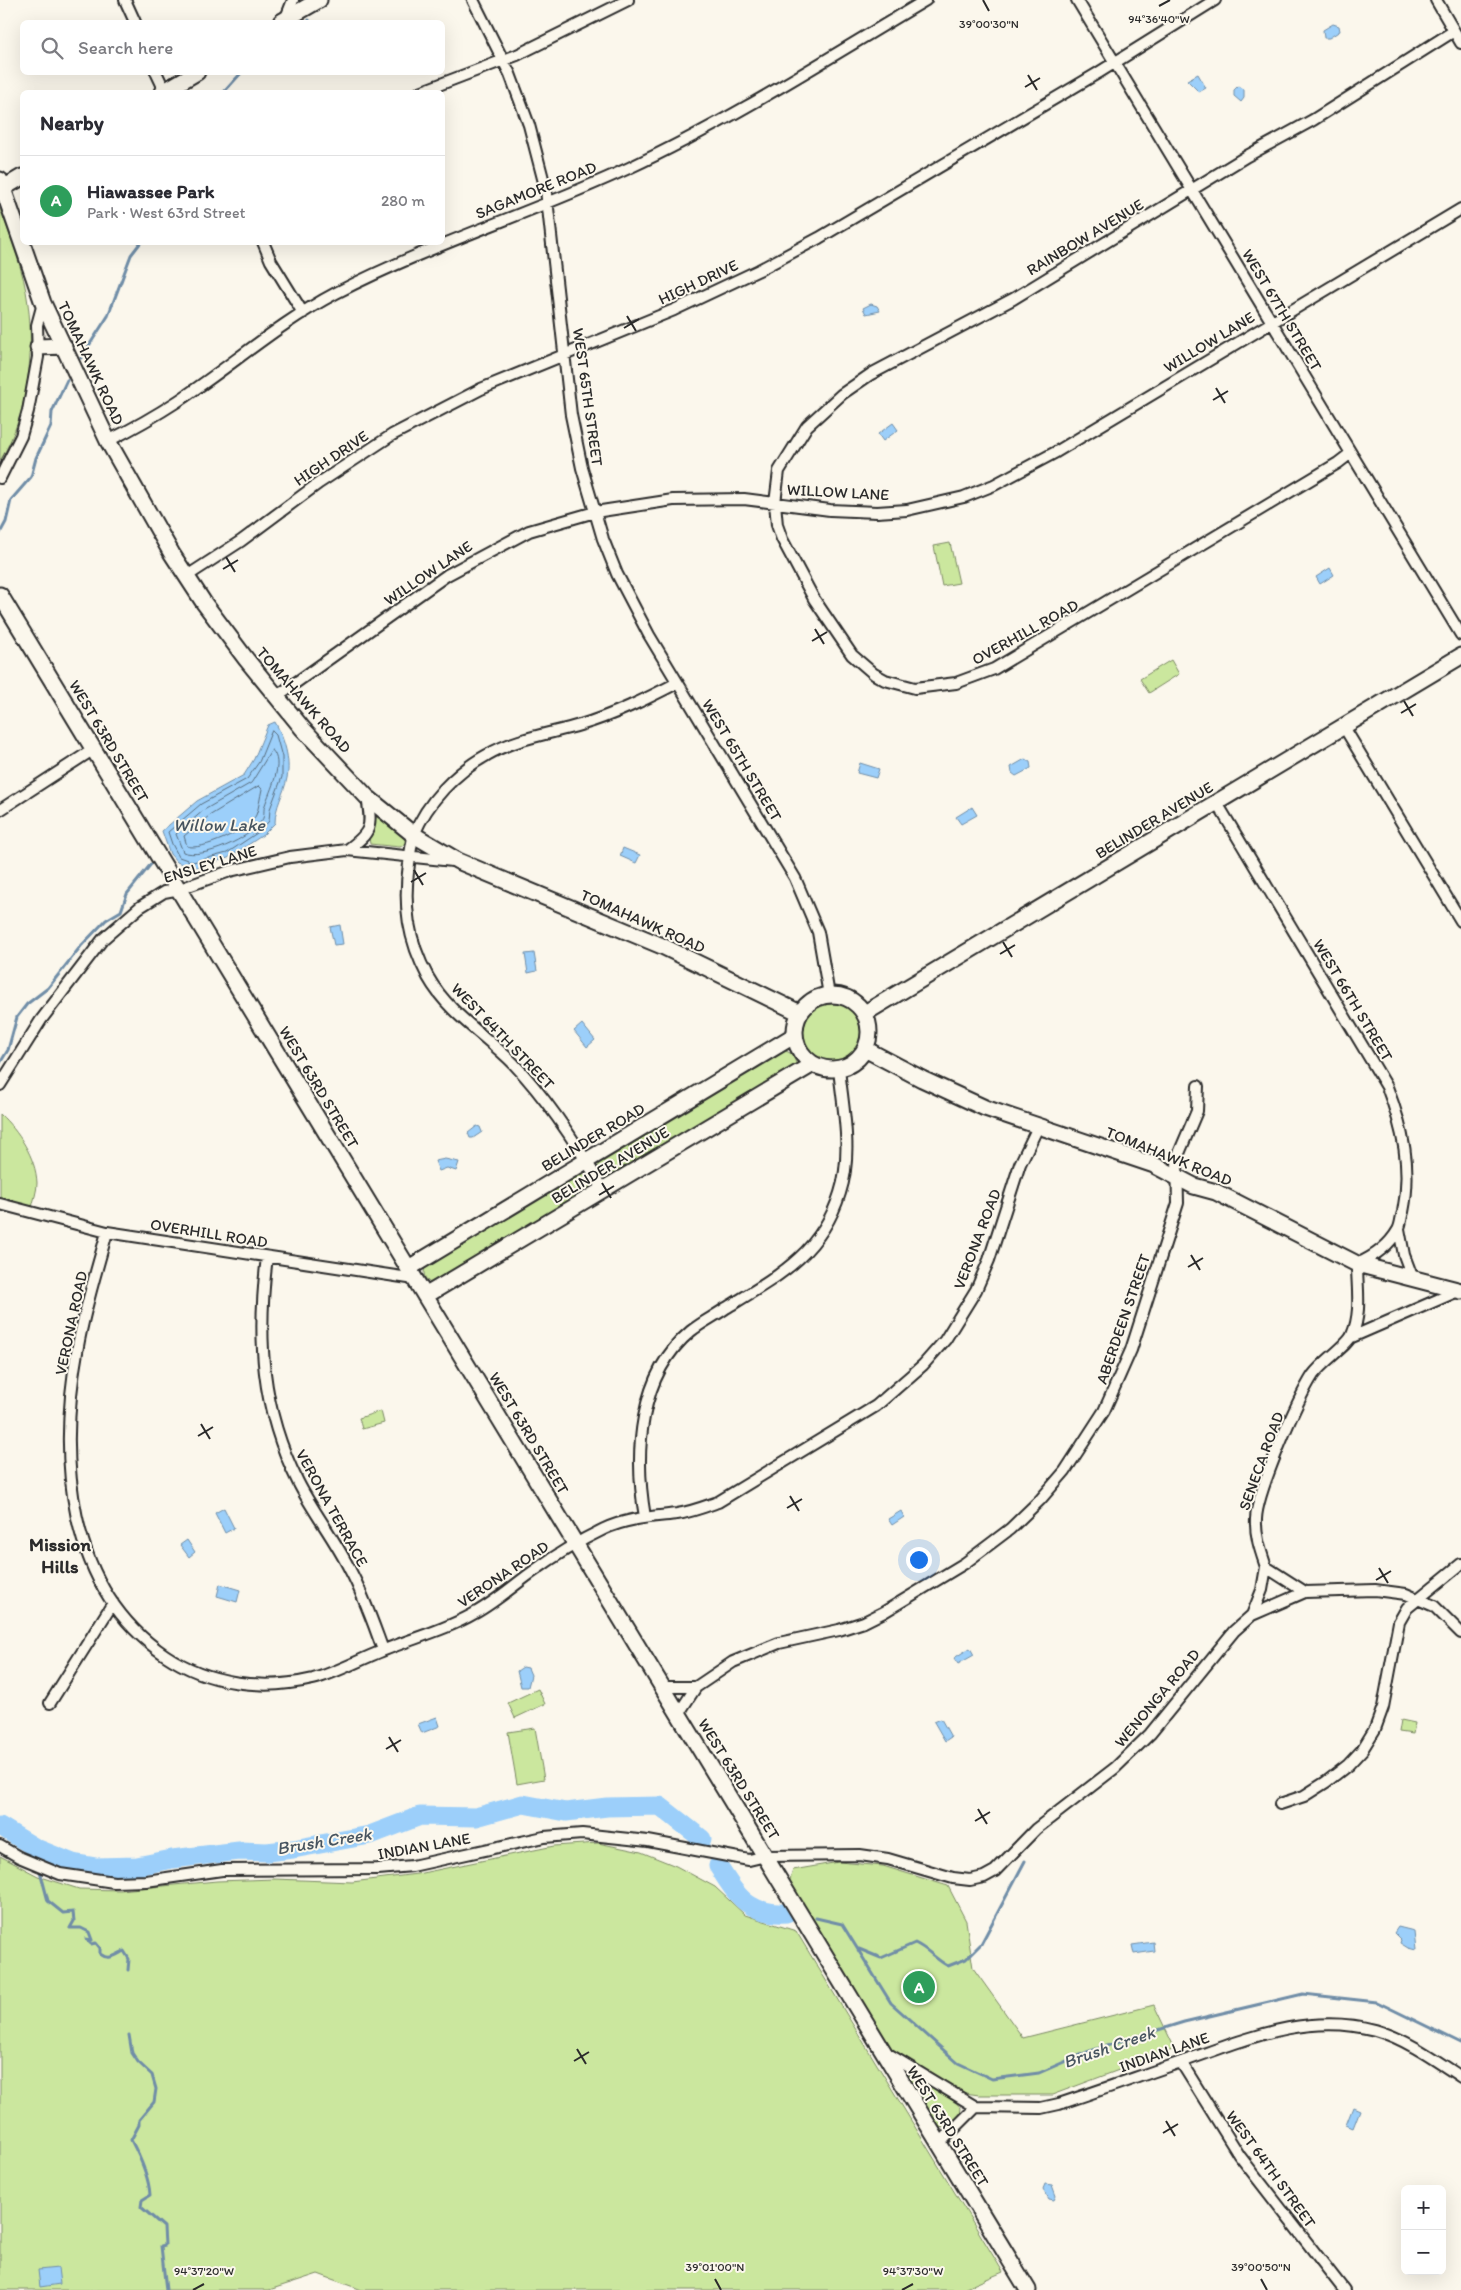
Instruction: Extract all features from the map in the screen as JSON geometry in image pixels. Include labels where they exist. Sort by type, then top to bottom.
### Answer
[{"type":"street","points":[[125,0],[133,20]]},
{"type":"street","points":[[284,20],[293,0]]},
{"type":"street","points":[[286,20],[319,0]]},
{"type":"street","name":"WEST 65TH STREET","points":[[473,0],[504,61],[528,125],[547,203],[576,442],[603,539],[617,574],[638,615],[803,894],[818,932],[829,995]]},
{"type":"street","points":[[425,90],[504,61],[628,0]]},
{"type":"street","name":"SAGAMORE ROAD","points":[[445,244],[547,203],[670,148],[732,115],[926,0]]},
{"type":"street","name":"WEST 67TH STREET","points":[[1077,0],[1461,635]]},
{"type":"street","name":"HIGH DRIVE","points":[[187,576],[241,541],[319,483],[392,435],[481,389],[674,310],[776,261],[819,238],[1115,62],[1215,0]]},
{"type":"street","points":[[1436,0],[1461,43]]},
{"type":"street","name":"RAINBOW AVENUE","points":[[775,503],[779,471],[807,426],[842,394],[870,374],[1013,299],[1247,156],[1313,120],[1454,31]]},
{"type":"street","points":[[157,75],[163,90]]},
{"type":"street","points":[[167,90],[192,75]]},
{"type":"street","points":[[1,186],[20,178]]},
{"type":"street","name":"TOMAHAWK ROAD","points":[[1,186],[20,239]]},
{"type":"street","name":"WILLOW LANE","points":[[277,696],[425,590],[485,552],[529,531],[595,512],[642,503],[701,499],[877,512],[923,507],[964,497],[1010,478],[1461,209]]},
{"type":"street","name":"TOMAHAWK ROAD","points":[[22,245],[43,303],[108,441],[187,576],[230,639],[303,729],[367,797],[414,835],[458,861],[662,946],[800,1013]]},
{"type":"street","points":[[265,245],[272,261],[303,313]]},
{"type":"street","name":"SAGAMORE ROAD","points":[[108,441],[178,401],[303,313],[390,266],[442,245]]},
{"type":"street","points":[[0,478],[21,436],[28,411],[36,373],[37,325],[43,303]]},
{"type":"street","points":[[38,347],[64,346]]},
{"type":"street","name":"OVERHILL ROAD","points":[[775,503],[779,530],[797,569],[824,615],[852,655],[874,674],[885,680],[925,688],[956,683],[994,669],[1338,463],[1351,453]]},
{"type":"street","name":"WEST 63RD STREET","points":[[0,595],[1028,2290]]},
{"type":"street","name":"BELINDER AVENUE","points":[[865,1013],[1461,656]]},
{"type":"street","points":[[414,835],[437,797],[454,779],[488,754],[510,743],[605,717],[678,683]]},
{"type":"street","points":[[1344,727],[1461,921]]},
{"type":"street","points":[[0,810],[94,749]]},
{"type":"street","points":[[347,850],[363,838],[371,822],[367,797]]},
{"type":"street","name":"WEST 66TH STREET","points":[[1217,803],[1388,1087],[1397,1111],[1406,1151],[1406,1197],[1399,1229],[1404,1255],[1413,1279]]},
{"type":"street","name":"WEST 64TH STREET","points":[[414,835],[405,890],[409,928],[415,950],[429,978],[447,1002],[526,1078],[567,1130],[603,1189]]},
{"type":"street","name":"ENSLEY LANE","points":[[0,1085],[41,1020],[103,939],[119,923],[164,892],[180,889],[230,871],[290,857],[347,850],[458,861]]},
{"type":"street","points":[[829,995],[849,999],[865,1013],[869,1031],[865,1049],[858,1058],[839,1069],[821,1068],[813,1064],[804,1056],[798,1046],[795,1035],[800,1013],[817,998],[829,995]]},
{"type":"street","name":"BELINDER ROAD","points":[[412,1273],[587,1162],[795,1035]]},
{"type":"street","name":"TOMAHAWK ROAD","points":[[865,1049],[950,1093],[1038,1127],[1154,1166],[1194,1186],[1216,1192],[1357,1264],[1460,1291]]},
{"type":"street","name":"BELINDER AVENUE","points":[[425,1296],[813,1064]]},
{"type":"street","points":[[645,1517],[640,1484],[643,1428],[651,1386],[662,1364],[691,1331],[790,1268],[818,1239],[830,1219],[841,1192],[846,1163],[847,1146],[839,1069]]},
{"type":"street","name":"ABERDEEN STREET","points":[[679,1713],[696,1687],[733,1662],[759,1649],[839,1630],[884,1612],[984,1550],[1010,1529],[1040,1500],[1065,1471],[1090,1435],[1119,1380],[1178,1202],[1177,1158],[1197,1110],[1198,1086]]},
{"type":"street","name":"VERONA ROAD","points":[[107,1232],[78,1343],[72,1382],[69,1443],[75,1511],[90,1565],[113,1603],[152,1646],[172,1660],[217,1678],[241,1683],[268,1685],[315,1678],[383,1650],[442,1629],[477,1612],[547,1562],[607,1527],[645,1517],[700,1509],[725,1498],[876,1406],[923,1365],[945,1340],[976,1290],[989,1260],[1020,1164],[1038,1127]]},
{"type":"street","name":"OVERHILL ROAD","points":[[0,1204],[107,1232],[268,1257],[412,1273]]},
{"type":"street","points":[[1352,1337],[1359,1310],[1357,1264],[1372,1257],[1399,1229]]},
{"type":"street","name":"VERONA TERRACE","points":[[268,1257],[262,1295],[262,1352],[267,1394],[275,1426],[298,1481],[351,1570],[383,1650]]},
{"type":"street","name":"SENECA ROAD","points":[[1266,1567],[1256,1532],[1256,1517],[1269,1474],[1302,1396],[1313,1375],[1326,1360],[1352,1337],[1460,1291]]},
{"type":"street","points":[[1280,1804],[1304,1796],[1326,1782],[1348,1765],[1369,1740],[1383,1707],[1399,1622],[1407,1608],[1461,1564]]},
{"type":"street","points":[[1252,1615],[1262,1590],[1266,1567],[1305,1592]]},
{"type":"street","name":"WENONGA ROAD","points":[[766,1856],[860,1855],[896,1861],[953,1878],[970,1880],[984,1877],[1003,1864],[1036,1829],[1094,1786],[1135,1750],[1183,1695],[1218,1649],[1252,1615],[1305,1592],[1375,1590],[1406,1594],[1434,1606],[1461,1633]]},
{"type":"street","points":[[50,1703],[113,1603]]},
{"type":"street","points":[[662,1687],[696,1687]]},
{"type":"street","name":"INDIAN LANE","points":[[0,1846],[19,1857],[60,1874],[114,1882],[146,1881],[222,1870],[378,1870],[412,1866],[544,1837],[582,1834],[640,1840],[749,1860],[766,1856]]},
{"type":"street","name":"INDIAN LANE","points":[[976,2107],[1041,2108],[1059,2104],[1277,2029],[1302,2024],[1334,2024],[1376,2031],[1399,2039],[1461,2077]]},
{"type":"street","points":[[880,2048],[976,2107],[939,2144]]},
{"type":"street","name":"WEST 64TH STREET","points":[[1181,2062],[1239,2155],[1344,2290]]},
{"type":"green space","points":[[0,208],[17,255],[23,279],[28,304],[30,344],[27,385],[23,405],[17,425],[0,461]]},
{"type":"green space","points":[[950,543],[959,583],[942,586],[934,546]]},
{"type":"green space","points":[[1171,660],[1179,674],[1149,693],[1140,679]]},
{"type":"green space","points":[[379,815],[406,836],[404,845],[400,847],[370,844],[369,838],[376,817]]},
{"type":"green space","points":[[833,1004],[850,1009],[858,1017],[863,1034],[858,1051],[850,1059],[833,1064],[816,1059],[808,1051],[803,1034],[808,1017],[816,1009]]},
{"type":"green space","points":[[784,1050],[792,1054],[797,1065],[607,1180],[601,1174],[598,1166],[599,1161]]},
{"type":"green space","points":[[0,1114],[19,1136],[30,1154],[37,1183],[32,1207],[0,1200]]},
{"type":"green space","points":[[581,1172],[586,1175],[592,1187],[432,1284],[425,1278],[424,1270],[427,1264]]},
{"type":"green space","points":[[381,1411],[384,1423],[362,1429],[359,1418]]},
{"type":"green space","points":[[538,1689],[545,1704],[515,1718],[508,1703]]},
{"type":"green space","points":[[1401,1720],[1415,1723],[1413,1734],[1399,1732]]},
{"type":"green space","points":[[535,1728],[544,1779],[517,1784],[508,1732]]},
{"type":"green space","points":[[598,1843],[641,1852],[676,1866],[715,1887],[745,1915],[796,1931],[1003,2272],[961,2290],[362,2290],[318,2274],[269,2290],[0,2290],[0,1856],[38,1876],[79,1889],[120,1890],[217,1881],[275,1879],[352,1882],[417,1874],[554,1846]]},
{"type":"green space","points":[[839,1862],[883,1866],[948,1886],[966,1921],[973,1968],[1023,2038],[1154,2005],[1175,2049],[1052,2095],[979,2095],[958,2092],[893,2052],[789,1883],[793,1870]]},
{"type":"green space","points":[[906,2071],[912,2071],[959,2105],[961,2108],[960,2115],[945,2128],[937,2127],[905,2073]]},
{"type":"water","points":[[1333,24],[1339,26],[1340,31],[1329,38],[1324,38],[1323,30]]},
{"type":"water","points":[[1198,74],[1206,88],[1199,92],[1187,80]]},
{"type":"water","points":[[1238,86],[1244,90],[1244,98],[1241,102],[1234,96],[1234,90]]},
{"type":"water","points":[[871,304],[877,306],[880,311],[866,314],[863,308]]},
{"type":"water","points":[[893,423],[898,430],[883,441],[878,434]]},
{"type":"water","points":[[1330,568],[1334,575],[1320,584],[1316,577]]},
{"type":"water","name":"Willow Lake","points":[[275,722],[284,742],[288,771],[276,811],[275,823],[263,835],[228,858],[193,868],[177,862],[170,854],[162,831],[197,801],[244,775],[254,759],[268,725]]},
{"type":"water","points":[[1025,759],[1030,762],[1031,768],[1016,776],[1012,773],[1011,767]]},
{"type":"water","points":[[860,763],[879,769],[876,778],[857,773]]},
{"type":"water","points":[[972,807],[977,815],[961,824],[956,817]]},
{"type":"water","points":[[623,848],[640,855],[636,863],[620,856]]},
{"type":"water","points":[[340,925],[343,944],[334,945],[330,927]]},
{"type":"water","points":[[534,953],[537,971],[528,973],[525,954]]},
{"type":"water","points":[[582,1024],[595,1040],[587,1047],[574,1031]]},
{"type":"water","points":[[477,1126],[480,1127],[482,1132],[470,1138],[468,1133]]},
{"type":"water","points":[[445,1159],[459,1162],[456,1171],[447,1168],[439,1171],[435,1161]]},
{"type":"water","points":[[224,1508],[234,1528],[225,1533],[215,1513]]},
{"type":"water","points":[[901,1511],[904,1517],[892,1525],[888,1519]]},
{"type":"water","points":[[187,1540],[195,1552],[189,1557],[180,1545]]},
{"type":"water","points":[[220,1584],[240,1590],[237,1602],[217,1596]]},
{"type":"water","points":[[970,1648],[974,1655],[958,1664],[954,1658]]},
{"type":"water","points":[[523,1667],[528,1668],[531,1675],[528,1687],[521,1687],[517,1671]]},
{"type":"water","points":[[437,1717],[440,1726],[422,1733],[418,1724]]},
{"type":"water","points":[[941,1719],[951,1737],[945,1741],[934,1722]]},
{"type":"water","points":[[1398,1927],[1414,1931],[1416,1950],[1400,1943],[1401,1940],[1394,1933]]},
{"type":"water","points":[[1153,1942],[1154,1951],[1134,1954],[1132,1945]]},
{"type":"water","points":[[1353,2107],[1360,2110],[1353,2128],[1346,2125]]},
{"type":"water","points":[[1045,2184],[1052,2185],[1056,2196],[1054,2200],[1049,2199],[1043,2189]]},
{"type":"water","points":[[58,2268],[60,2284],[40,2287],[38,2270]]},
{"type":"waterway","points":[[226,90],[239,75]]},
{"type":"waterway","points":[[81,358],[108,316],[131,255],[139,245]]},
{"type":"waterway","points":[[0,533],[6,522],[11,500],[31,477],[36,458],[51,426],[52,412],[67,380]]},
{"type":"waterway","points":[[0,1063],[8,1050],[17,1017],[27,1004],[48,988],[81,946],[106,920],[121,911],[127,894],[151,864]]},
{"type":"waterway","name":"Brush Creek","points":[[0,1826],[36,1848],[73,1863],[96,1867],[137,1866],[172,1859],[239,1851],[267,1852],[293,1849],[370,1835],[420,1816],[476,1817],[523,1804],[566,1812],[607,1807],[660,1806],[702,1839]]},
{"type":"waterway","points":[[36,1848],[38,1861]]},
{"type":"waterway","points":[[859,1949],[881,1958],[915,1943],[948,1966],[966,1959],[981,1944],[1025,1861]]},
{"type":"waterway","name":"Brush Creek","points":[[718,1866],[731,1886],[745,1902],[762,1911],[787,1913]]},
{"type":"waterway","points":[[39,1867],[48,1901],[63,1913],[73,1912],[74,1921],[70,1928],[81,1928],[89,1932],[92,1940],[86,1939],[91,1944],[96,1943],[100,1948],[100,1954],[103,1956],[112,1957],[124,1951],[129,1959],[128,1970]]},
{"type":"waterway","name":"Brush Creek","points":[[816,1918],[842,1924],[891,2003],[958,2063],[992,2079],[1039,2073],[1087,2052],[1184,2022],[1303,1994],[1377,2002],[1461,2043]]},
{"type":"waterway","points":[[129,2035],[132,2053],[138,2062],[152,2075],[156,2089],[154,2102],[139,2120],[139,2125],[131,2140],[144,2167],[148,2181],[150,2195],[142,2200],[141,2207],[164,2227],[165,2245],[161,2246],[166,2290]]},
{"type":"place","name":"Hiawassee Park","points":[[919,1987]]},
{"type":"district","name":"Mission Hills","points":[[60,1555]]}]
